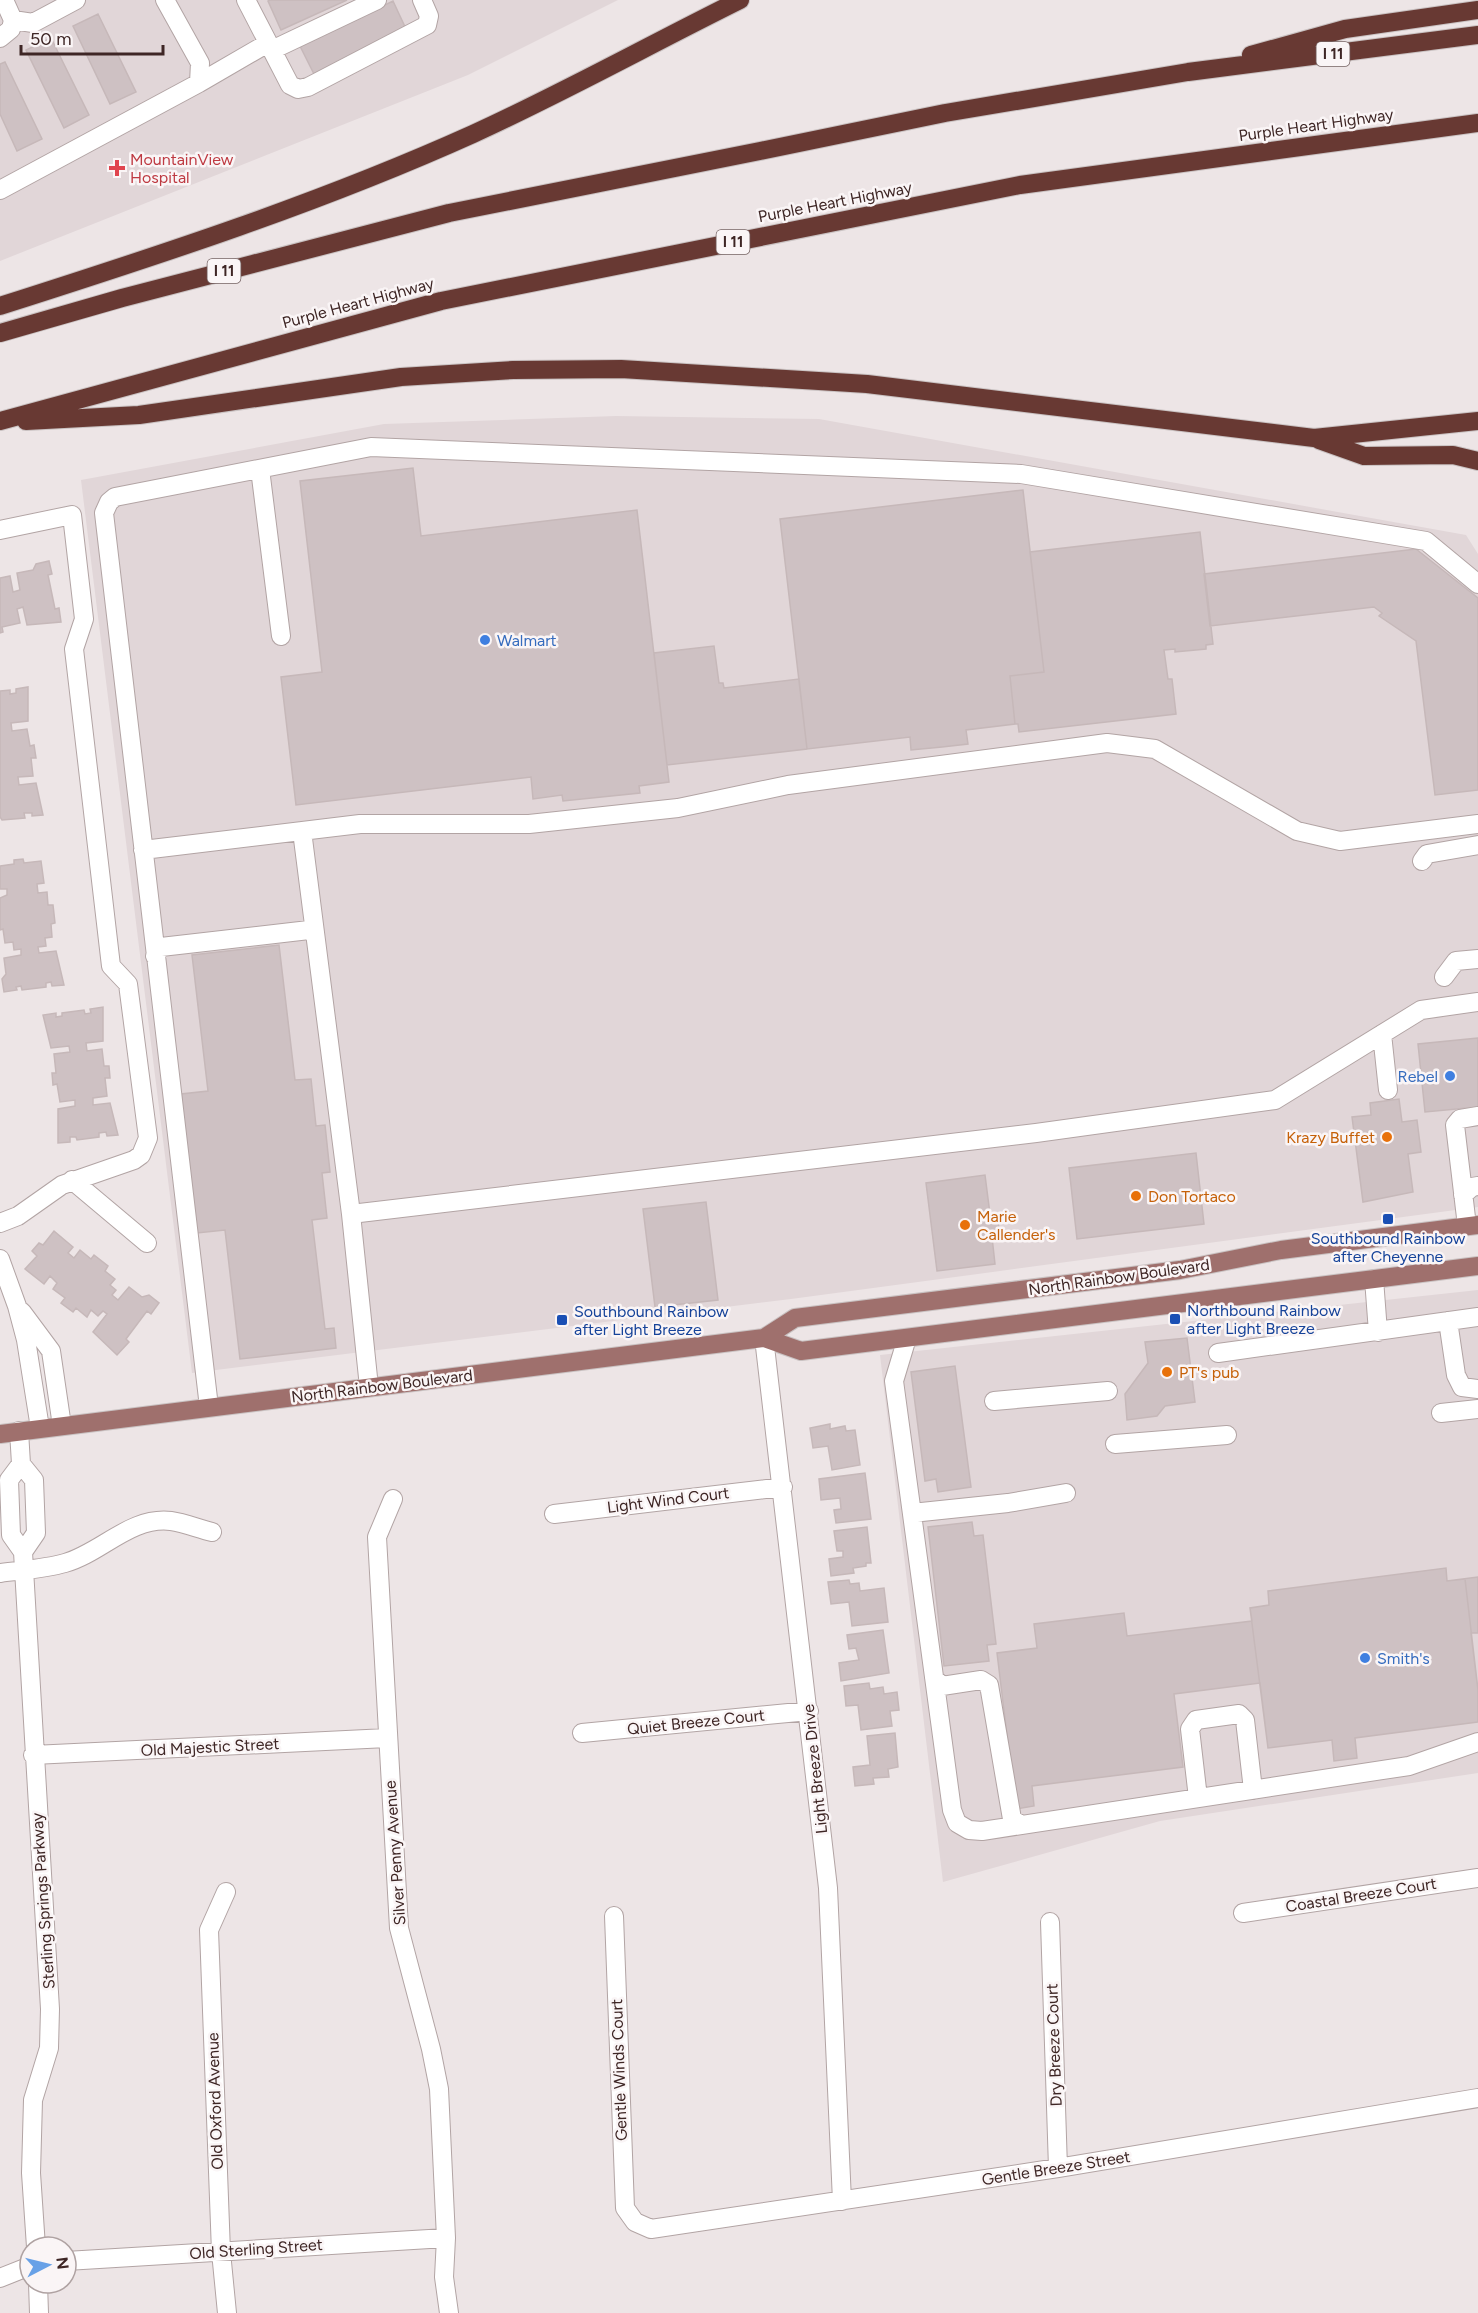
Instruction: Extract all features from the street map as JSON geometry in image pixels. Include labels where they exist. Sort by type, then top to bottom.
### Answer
[{"type":"highway","points":[[0,306],[152,258],[416,158],[475,133],[740,0]]},
{"type":"highway","points":[[1188,72],[1345,29],[1478,9]]},
{"type":"highway","name":"I 11","points":[[0,333],[122,298],[449,213],[945,113],[1188,72],[1478,35]]},
{"type":"highway","name":"Purple Heart Highway","points":[[0,422],[441,301],[1020,185],[1478,123]]},
{"type":"highway","points":[[0,422],[139,415],[401,377],[513,370],[621,369],[867,384],[1314,438],[1478,421]]},
{"type":"highway","points":[[1314,438],[1364,456],[1453,455],[1478,461]]},
{"type":"main road","points":[[1477,0],[1478,9]]},
{"type":"main road","name":"North Rainbow Boulevard","points":[[0,1434],[764,1338],[795,1318],[1180,1270],[1281,1250],[1472,1226]]},
{"type":"main road","name":"North Rainbow Boulevard","points":[[764,1338],[801,1352],[1478,1266]]},
{"type":"main road","points":[[1052,1287],[1052,1320]]},
{"type":"main road","points":[[1030,1290],[1033,1322]]},
{"type":"street","points":[[0,38],[12,29],[13,20],[4,0]]},
{"type":"street","points":[[13,20],[33,23],[76,0]]},
{"type":"street","points":[[165,0],[200,63],[199,82]]},
{"type":"street","points":[[0,190],[270,46],[376,0]]},
{"type":"street","points":[[252,2],[270,46],[290,85],[298,89],[308,87],[427,25],[429,16],[422,0]]},
{"type":"street","points":[[208,1407],[104,513],[109,502],[115,497],[371,447],[1021,474],[1426,542],[1478,584]]},
{"type":"street","points":[[260,468],[281,636]]},
{"type":"street","points":[[0,530],[72,515],[84,619],[74,650],[111,966],[129,984],[148,1138],[141,1155],[134,1160],[72,1180],[18,1216],[0,1223]]},
{"type":"street","points":[[143,850],[360,824],[529,824],[678,808],[788,785],[1107,743],[1155,749],[1297,831],[1340,841],[1478,824]]},
{"type":"street","points":[[302,831],[351,1214],[369,1388]]},
{"type":"street","points":[[1422,861],[1427,854],[1478,845]]},
{"type":"street","points":[[155,956],[161,947],[309,930],[315,935]]},
{"type":"street","points":[[1444,978],[1456,961],[1478,959]]},
{"type":"street","points":[[351,1214],[1036,1133],[1275,1100],[1421,1010],[1478,1002]]},
{"type":"street","points":[[1382,1034],[1389,1090]]},
{"type":"street","points":[[1472,1226],[1470,1190],[1455,1125],[1460,1119],[1478,1116]]},
{"type":"street","points":[[72,1180],[147,1243]]},
{"type":"street","points":[[0,1259],[17,1306],[40,1428]]},
{"type":"street","points":[[1374,1279],[1378,1332]]},
{"type":"street","points":[[17,1306],[51,1351],[62,1426]]},
{"type":"street","points":[[1218,1353],[1478,1317]]},
{"type":"street","points":[[1448,1321],[1456,1375],[1462,1387],[1478,1389]]},
{"type":"street","name":"Light Breeze Drive","points":[[764,1338],[828,1888],[842,2201]]},
{"type":"street","points":[[907,1338],[894,1381],[952,1810],[957,1823],[969,1830],[981,1832],[1409,1766],[1478,1742]]},
{"type":"street","points":[[994,1401],[1108,1391]]},
{"type":"street","points":[[1441,1413],[1478,1409]]},
{"type":"street","name":"Sterling Springs Parkway","points":[[19,1431],[21,1464],[34,1480],[36,1533],[24,1561]]},
{"type":"street","points":[[1115,1444],[1227,1435]]},
{"type":"street","name":"Sterling Springs Parkway","points":[[21,1464],[9,1480],[11,1535],[24,1561],[33,1755],[50,2010],[49,2048],[33,2100],[31,2173],[35,2235]]},
{"type":"street","name":"Light Wind Court","points":[[554,1514],[783,1487]]},
{"type":"street","points":[[912,1513],[1008,1503],[1066,1493]]},
{"type":"street","name":"Silver Penny Avenue","points":[[393,1499],[377,1537],[399,1928],[431,2049],[439,2089],[446,2238],[444,2277],[449,2313]]},
{"type":"street","points":[[0,1573],[24,1561],[63,1564],[88,1554],[124,1532],[149,1522],[171,1521],[212,1532]]},
{"type":"street","points":[[934,1678],[942,1686],[981,1680],[989,1685],[1012,1819],[1021,1825]]},
{"type":"street","name":"Quiet Breeze Court","points":[[582,1733],[809,1711]]},
{"type":"street","points":[[1198,1798],[1190,1729],[1196,1720],[1239,1714],[1245,1720],[1253,1790]]},
{"type":"street","name":"Old Majestic Street","points":[[33,1755],[387,1738]]},
{"type":"street","name":"Coastal Breeze Court","points":[[1243,1913],[1478,1878]]},
{"type":"street","name":"Old Oxford Avenue","points":[[226,1892],[208,1930],[221,2252],[227,2313]]},
{"type":"street","name":"Gentle Winds Court","points":[[614,1916],[625,2208],[635,2222]]},
{"type":"street","name":"Dry Breeze Court","points":[[1050,1922],[1058,2168]]},
{"type":"street","name":"Gentle Breeze Street","points":[[635,2222],[651,2229],[842,2201],[1058,2168],[1478,2098]]},
{"type":"street","name":"Old Sterling Street","points":[[78,2260],[446,2238]]},
{"type":"street","points":[[0,2278],[18,2271]]},
{"type":"street","points":[[38,2295],[39,2313]]},
{"type":"shaded area","name":"MountainView Hospital","points":[[0,0],[618,0],[468,75],[0,261]]},
{"type":"shaded area","points":[[616,416],[819,419],[1466,535],[1478,554],[1478,1207],[791,1299],[192,1373],[81,480],[384,424]]},
{"type":"shaded area","points":[[1478,1290],[1478,1773],[1160,1821],[943,1882],[880,1355]]},
{"type":"building","points":[[347,0],[281,30],[268,1]]},
{"type":"building","points":[[393,1],[406,29],[314,74],[300,46]]},
{"type":"building","points":[[98,14],[136,92],[110,104],[73,26]]},
{"type":"building","points":[[51,38],[89,115],[64,128],[26,50]]},
{"type":"building","points":[[5,62],[42,139],[17,151],[0,114],[0,64]]},
{"type":"building","name":"Walmart","points":[[413,468],[421,536],[637,510],[669,782],[639,786],[640,793],[563,801],[562,795],[533,799],[531,777],[296,805],[281,677],[322,672],[300,481]]},
{"type":"building","points":[[1023,490],[1044,672],[1010,676],[1015,724],[966,730],[968,744],[911,750],[910,737],[807,749],[780,519]]},
{"type":"building","points":[[1200,532],[1213,644],[1206,645],[1206,649],[1175,652],[1175,649],[1164,650],[1168,679],[1172,679],[1176,714],[1019,732],[1018,724],[1015,724],[1010,676],[1044,672],[1030,552]]},
{"type":"building","points":[[1416,549],[1478,598],[1478,790],[1435,795],[1416,641],[1379,616],[1382,613],[1374,607],[1210,626],[1204,574]]},
{"type":"building","points":[[49,561],[52,574],[48,575],[55,609],[59,608],[61,622],[27,625],[23,607],[17,609],[20,623],[2,627],[3,632],[0,633],[0,578],[10,576],[13,592],[20,590],[17,573],[33,570],[36,564]]},
{"type":"building","points":[[714,646],[719,683],[723,683],[724,688],[799,679],[807,749],[667,765],[654,653]]},
{"type":"building","points":[[28,687],[28,721],[11,723],[12,731],[27,729],[30,746],[34,745],[36,758],[31,758],[33,776],[18,777],[19,785],[36,783],[43,815],[32,816],[32,813],[24,813],[25,818],[2,820],[0,817],[0,691],[10,690],[10,694],[16,693],[16,689]]},
{"type":"building","points":[[23,859],[24,863],[41,861],[44,883],[37,884],[38,893],[47,892],[48,905],[53,905],[55,923],[51,924],[52,937],[45,938],[46,946],[38,947],[39,953],[56,951],[64,985],[52,986],[51,982],[46,983],[46,987],[22,990],[21,986],[16,987],[17,990],[4,992],[2,979],[6,974],[4,958],[21,955],[21,949],[14,950],[13,942],[5,943],[3,929],[0,930],[0,898],[7,895],[7,889],[0,889],[0,866],[14,864],[14,860]]},
{"type":"building","points":[[279,945],[295,1080],[311,1079],[316,1126],[325,1125],[330,1172],[322,1173],[327,1218],[312,1220],[325,1329],[334,1328],[336,1348],[240,1359],[225,1230],[197,1233],[181,1094],[208,1091],[192,955]]},
{"type":"building","points":[[103,1007],[103,1041],[86,1043],[87,1051],[102,1049],[104,1066],[109,1066],[110,1078],[105,1078],[107,1096],[93,1098],[93,1105],[110,1103],[118,1135],[107,1136],[106,1132],[99,1133],[99,1137],[77,1140],[76,1137],[70,1137],[70,1142],[58,1143],[58,1109],[75,1106],[75,1100],[60,1102],[57,1084],[53,1085],[52,1073],[56,1073],[54,1054],[70,1052],[69,1046],[51,1048],[43,1015],[56,1013],[56,1017],[62,1016],[62,1013],[84,1010],[85,1014],[91,1013],[90,1009]]},
{"type":"building","name":"Rebel","points":[[1478,1038],[1478,1107],[1425,1112],[1418,1044]]},
{"type":"building","name":"Krazy Buffet","points":[[1399,1099],[1402,1122],[1417,1120],[1421,1152],[1408,1154],[1413,1192],[1363,1202],[1352,1117],[1371,1115],[1370,1103]]},
{"type":"building","name":"Don Tortaco","points":[[1196,1153],[1204,1224],[1077,1239],[1069,1168]]},
{"type":"building","name":"Marie Callender's","points":[[985,1175],[990,1214],[997,1214],[1000,1236],[992,1237],[995,1264],[937,1271],[926,1183]]},
{"type":"building","points":[[706,1202],[718,1300],[655,1307],[643,1209]]},
{"type":"building","points":[[54,1231],[73,1247],[68,1253],[74,1258],[80,1250],[91,1259],[94,1255],[108,1266],[105,1271],[115,1279],[110,1285],[116,1290],[112,1295],[118,1300],[129,1287],[142,1297],[149,1295],[159,1303],[151,1314],[147,1311],[126,1339],[129,1342],[117,1355],[93,1332],[107,1314],[103,1311],[98,1316],[91,1310],[87,1317],[76,1308],[73,1312],[61,1303],[65,1298],[53,1289],[57,1283],[50,1276],[44,1284],[25,1269],[37,1256],[32,1251],[39,1243],[43,1245]]},
{"type":"building","name":"PT's pub","points":[[1187,1338],[1195,1402],[1165,1406],[1157,1416],[1127,1420],[1125,1394],[1148,1363],[1145,1342]]},
{"type":"building","points":[[955,1366],[971,1487],[938,1492],[936,1479],[925,1481],[911,1372]]},
{"type":"building","points":[[830,1424],[830,1429],[845,1426],[846,1431],[855,1430],[860,1465],[832,1470],[828,1446],[813,1448],[810,1428]]},
{"type":"building","points":[[865,1473],[871,1519],[836,1523],[834,1510],[841,1509],[840,1498],[821,1500],[819,1479]]},
{"type":"building","points":[[972,1522],[974,1536],[983,1535],[996,1644],[987,1645],[989,1661],[944,1666],[928,1527]]},
{"type":"building","points":[[867,1527],[871,1563],[853,1568],[854,1573],[831,1576],[829,1559],[843,1557],[843,1551],[837,1551],[834,1531]]},
{"type":"building","points":[[1446,1568],[1447,1581],[1478,1577],[1478,1633],[1471,1633],[1478,1690],[1478,1722],[1355,1738],[1357,1758],[1334,1761],[1332,1740],[1268,1748],[1260,1683],[1174,1694],[1183,1767],[1032,1786],[1034,1806],[1016,1809],[997,1653],[1037,1648],[1034,1624],[1124,1613],[1127,1636],[1252,1621],[1250,1608],[1269,1605],[1268,1591]]},
{"type":"building","name":"Smith's","points":[[1446,1568],[1447,1581],[1465,1579],[1478,1690],[1478,1722],[1355,1738],[1357,1758],[1334,1761],[1332,1740],[1268,1748],[1250,1608],[1269,1605],[1268,1591]]},
{"type":"building","points":[[849,1580],[850,1584],[859,1583],[860,1591],[884,1588],[888,1622],[852,1626],[849,1602],[831,1604],[828,1582]]},
{"type":"building","points":[[883,1630],[889,1673],[841,1681],[839,1663],[859,1660],[856,1648],[849,1649],[847,1635]]},
{"type":"building","points":[[869,1683],[870,1689],[883,1687],[884,1694],[897,1692],[899,1710],[890,1711],[892,1726],[861,1730],[858,1705],[846,1706],[844,1686]]},
{"type":"building","points":[[895,1733],[898,1767],[888,1769],[889,1777],[873,1778],[874,1784],[855,1786],[853,1767],[870,1765],[867,1736]]},
{"type":"place","name":"MountainView Hospital","points":[[117,168]]},
{"type":"place","name":"Walmart","points":[[485,640]]},
{"type":"place","name":"Rebel","points":[[1450,1076]]},
{"type":"place","name":"Krazy Buffet","points":[[1387,1137]]},
{"type":"place","name":"Don Tortaco","points":[[1136,1196]]},
{"type":"place","name":"Southbound Rainbow after Cheyenne","points":[[1388,1219]]},
{"type":"place","name":"Marie Callender's","points":[[965,1225]]},
{"type":"place","name":"Northbound Rainbow after Light Breeze","points":[[1175,1319]]},
{"type":"place","name":"Southbound Rainbow after Light Breeze","points":[[562,1320]]},
{"type":"place","name":"PT's pub","points":[[1167,1372]]},
{"type":"place","name":"Smith's","points":[[1365,1658]]}]
